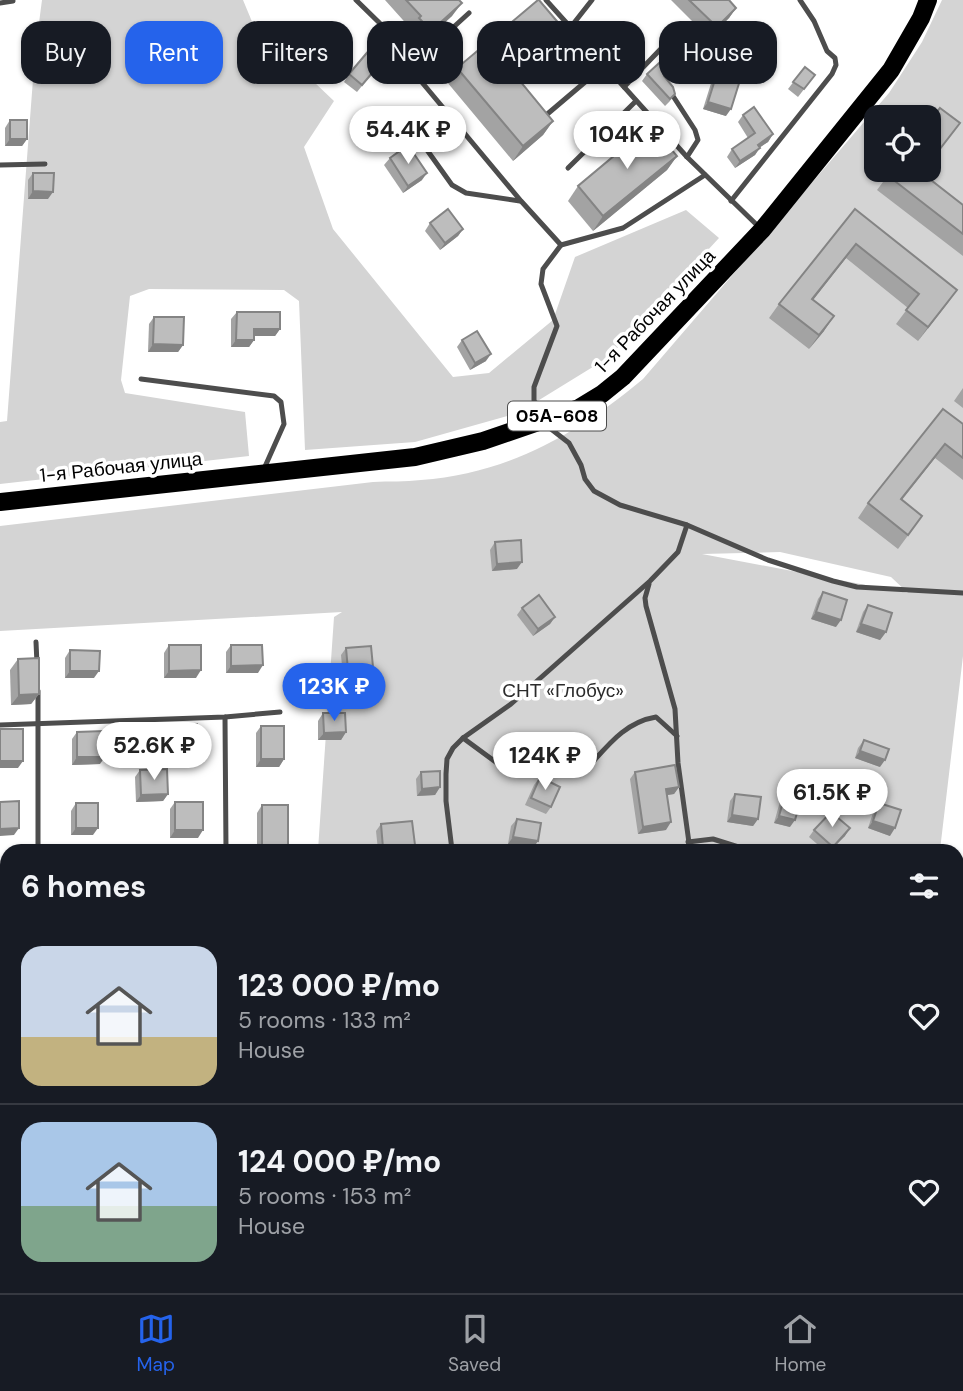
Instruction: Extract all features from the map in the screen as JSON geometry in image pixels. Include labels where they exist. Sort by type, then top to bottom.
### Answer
[{"type":"main road","name":"1-я Рабочая улица","points":[[0,502],[415,457],[483,441],[579,408],[602,394],[623,376],[762,230],[891,70],[921,18],[928,0]]},
{"type":"lane","points":[[356,0],[378,21]]},
{"type":"lane","points":[[546,0],[564,21]]},
{"type":"lane","points":[[576,21],[592,0]]},
{"type":"lane","points":[[731,201],[832,74],[836,65],[835,58],[827,51],[814,21],[800,0]]},
{"type":"lane","points":[[0,3],[13,1]]},
{"type":"lane","points":[[460,21],[469,13]]},
{"type":"lane","points":[[624,87],[659,51]]},
{"type":"lane","points":[[423,84],[561,246]]},
{"type":"lane","points":[[545,116],[583,84]]},
{"type":"lane","points":[[621,84],[687,157],[762,230]]},
{"type":"lane","points":[[673,96],[698,140],[687,157]]},
{"type":"lane","points":[[568,168],[636,101]]},
{"type":"lane","points":[[422,142],[452,185],[466,193],[521,201]]},
{"type":"lane","points":[[0,165],[45,163]]},
{"type":"lane","points":[[705,175],[623,228],[561,246],[543,269],[541,284],[557,326],[534,387],[534,400],[542,422],[569,443],[585,479],[594,491],[620,505],[687,525],[768,560],[833,582],[857,587],[963,593]]},
{"type":"lane","points":[[141,379],[274,396],[281,402],[284,424],[261,473]]},
{"type":"lane","points":[[451,844],[446,801],[447,759],[463,738],[511,704],[673,559],[687,525]]},
{"type":"lane","points":[[650,581],[645,597],[672,696],[688,842],[713,839],[729,844]]},
{"type":"lane","points":[[36,642],[37,670]]},
{"type":"lane","points":[[37,683],[38,844]]},
{"type":"lane","points":[[0,725],[225,717],[280,712]]},
{"type":"lane","points":[[225,717],[226,844]]},
{"type":"lane","points":[[590,765],[617,735],[644,719],[656,718],[677,736]]},
{"type":"lane","points":[[463,738],[497,763],[569,775]]},
{"type":"green space","points":[[42,0],[243,0],[252,21],[237,21],[237,84],[316,84],[334,101],[304,147],[333,229],[453,377],[489,373],[553,320],[575,257],[686,210],[719,238],[609,357],[518,413],[415,442],[305,450],[299,301],[284,290],[149,289],[130,296],[121,380],[125,393],[245,412],[249,456],[0,484],[0,422],[7,421],[33,84],[111,84],[111,21],[39,21]]},
{"type":"green space","name":"СНТ «Глобус»","points":[[942,0],[963,0],[963,656],[941,844],[318,844],[334,617],[342,612],[0,631],[0,526],[373,482],[415,481],[453,476],[513,459],[567,433],[643,379],[864,122],[864,182],[941,182],[941,105],[879,105],[922,42]],"holes":[[[780,552],[891,577],[908,593],[702,554]]]},
{"type":"building","points":[[406,0],[459,0],[462,3],[442,21],[422,21],[419,18],[421,16]]},
{"type":"building","points":[[539,0],[557,21],[513,21]]},
{"type":"building","points":[[689,0],[729,0],[736,8],[723,21],[711,21]]},
{"type":"building","points":[[477,51],[477,84],[522,84],[553,121],[523,146],[463,75],[463,63]]},
{"type":"building","points":[[367,53],[367,79],[362,85],[353,77],[353,69]]},
{"type":"building","points":[[659,63],[659,84],[671,84],[675,94],[670,99],[647,74]]},
{"type":"building","points":[[805,67],[815,75],[804,89],[793,82]]},
{"type":"building","points":[[714,84],[739,84],[731,109],[708,102]]},
{"type":"building","points":[[754,107],[773,134],[758,145],[760,148],[740,161],[732,149],[755,133],[743,115]]},
{"type":"building","points":[[941,109],[960,123],[941,148]]},
{"type":"building","points":[[10,120],[27,120],[27,139],[10,139]]},
{"type":"building","points":[[651,125],[677,156],[603,216],[578,186]]},
{"type":"building","points":[[408,145],[427,173],[408,186],[390,158]]},
{"type":"building","points":[[33,173],[54,173],[53,192],[33,191]]},
{"type":"building","points":[[896,182],[934,182],[963,205],[963,234]]},
{"type":"building","points":[[448,209],[463,229],[445,243],[430,223]]},
{"type":"building","points":[[855,209],[957,290],[928,327],[906,310],[919,294],[856,244],[812,299],[834,316],[819,335],[779,304]]},
{"type":"building","points":[[237,312],[280,312],[280,329],[254,329],[254,340],[236,340]]},
{"type":"building","points":[[154,317],[184,317],[183,345],[153,344]]},
{"type":"building","points":[[477,331],[491,354],[475,363],[462,340]]},
{"type":"building","points":[[943,409],[963,424],[963,458],[945,444],[901,499],[922,516],[908,535],[868,503]]},
{"type":"building","points":[[521,540],[522,562],[497,564],[495,542]]},
{"type":"building","points":[[823,592],[847,600],[841,620],[816,612]]},
{"type":"building","points":[[539,595],[555,617],[538,629],[522,608]]},
{"type":"building","points":[[868,605],[892,613],[886,632],[861,624]]},
{"type":"building","points":[[169,645],[201,645],[201,670],[169,671]]},
{"type":"building","points":[[231,645],[262,645],[263,665],[231,666]]},
{"type":"building","points":[[371,646],[373,667],[348,670],[346,648]]},
{"type":"building","points":[[70,650],[100,651],[99,671],[70,671]]},
{"type":"building","points":[[39,658],[39,694],[19,695],[18,659]]},
{"type":"building","points":[[323,713],[345,713],[346,732],[324,733]]},
{"type":"building","points":[[197,724],[197,734],[203,735],[204,755],[162,755],[161,725]]},
{"type":"building","points":[[261,726],[284,726],[284,759],[261,759]]},
{"type":"building","points":[[0,729],[23,729],[23,761],[0,761]]},
{"type":"building","points":[[104,731],[105,757],[77,757],[77,732]]},
{"type":"building","points":[[864,740],[889,749],[885,760],[860,751]]},
{"type":"building","points":[[675,765],[679,787],[666,789],[671,822],[643,827],[635,772]]},
{"type":"building","points":[[167,769],[168,794],[141,795],[140,770]]},
{"type":"building","points":[[440,771],[440,787],[422,789],[421,772]]},
{"type":"building","points":[[540,777],[560,787],[551,807],[531,798]]},
{"type":"building","points":[[786,791],[802,795],[795,820],[779,816]]},
{"type":"building","points":[[735,794],[761,797],[758,819],[732,815]]},
{"type":"building","points":[[19,801],[19,828],[0,829],[0,802]]},
{"type":"building","points":[[175,802],[203,802],[203,830],[175,830]]},
{"type":"building","points":[[76,803],[98,803],[98,828],[76,828]]},
{"type":"building","points":[[879,803],[901,810],[895,828],[873,821]]},
{"type":"building","points":[[262,805],[288,805],[288,844],[262,844]]},
{"type":"building","points":[[831,812],[850,828],[836,844],[830,844],[814,830]]},
{"type":"building","points":[[517,819],[541,823],[538,841],[513,837]]},
{"type":"building","points":[[412,821],[415,844],[383,844],[381,824]]}]
